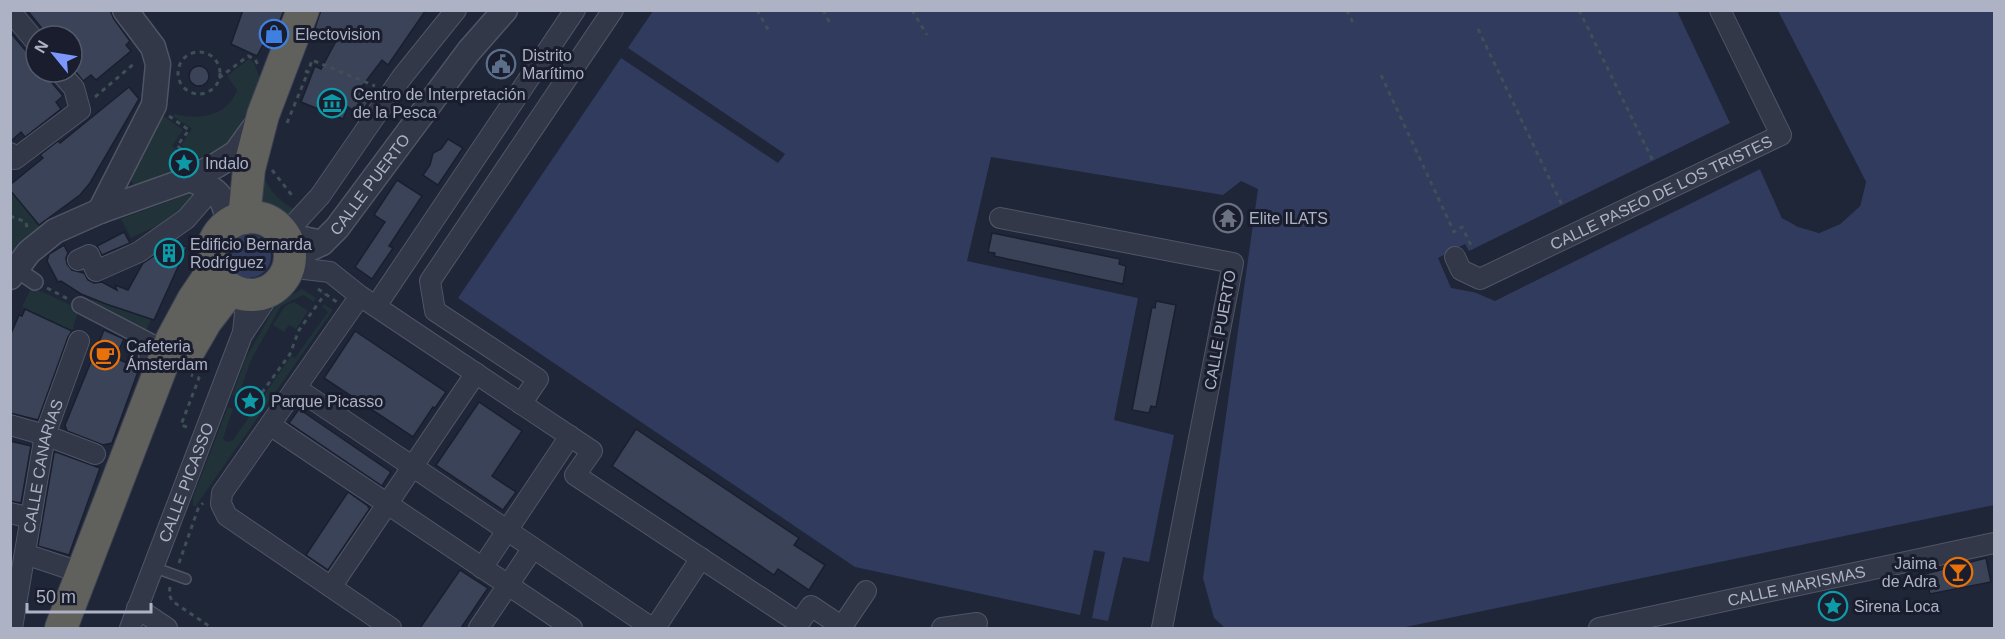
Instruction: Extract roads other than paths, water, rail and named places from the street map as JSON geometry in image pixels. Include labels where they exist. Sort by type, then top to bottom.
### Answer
[{"type":"highway","points":[[237,220],[263,116],[303,10]]},
{"type":"highway","points":[[84,628],[186,372],[188,352],[206,321],[261,272],[276,226],[267,220],[255,217],[237,220],[220,232],[214,242],[212,254],[261,272]]},
{"type":"highway","points":[[61,628],[82,573],[186,372]]},
{"type":"street","points":[[100,211],[153,105],[158,64],[153,47],[125,10]]},
{"type":"street","points":[[242,335],[261,272],[320,196],[402,77],[456,10]]},
{"type":"street","name":"CALLE PUERTO","points":[[261,272],[322,243],[337,228],[469,51],[505,10]]},
{"type":"street","points":[[391,628],[227,516],[220,504],[222,493],[296,388],[368,301],[575,10]]},
{"type":"street","points":[[522,404],[538,379],[435,311],[430,281],[613,10]]},
{"type":"street","name":"CALLE PASEO DE LOS TRISTES","points":[[1455,257],[1461,270],[1480,279],[1781,135],[1720,10]]},
{"type":"street","points":[[10,11],[24,28]]},
{"type":"street","points":[[13,156],[80,110],[74,88],[70,84]]},
{"type":"street","points":[[20,276],[29,252],[55,231],[193,169],[236,153],[263,116]]},
{"type":"street","points":[[193,169],[212,189],[219,193],[237,220]]},
{"type":"street","points":[[78,260],[88,255],[96,271],[139,252],[186,219],[212,189]]},
{"type":"street","name":"CALLE PUERTO","points":[[1000,218],[1233,263],[1162,628]]},
{"type":"street","points":[[261,272],[330,272],[368,301],[592,450],[575,475],[799,622],[811,606],[842,628],[866,591]]},
{"type":"street","points":[[242,335],[261,272]]},
{"type":"street","points":[[80,305],[153,343],[147,356],[186,372]]},
{"type":"street","name":"CALLE PICASSO","points":[[130,628],[242,335]]},
{"type":"street","name":"CALLE CANARIAS","points":[[12,628],[45,435],[78,341]]},
{"type":"street","points":[[331,587],[476,373]]},
{"type":"street","points":[[296,388],[653,628],[701,558]]},
{"type":"street","points":[[10,425],[45,435],[95,454]]},
{"type":"street","points":[[270,425],[572,628]]},
{"type":"street","points":[[482,568],[570,436]]},
{"type":"street","points":[[10,513],[31,518]]},
{"type":"street","name":"CALLE MARISMAS","points":[[1599,628],[1995,543]]},
{"type":"street","points":[[479,628],[533,548]]},
{"type":"street","points":[[25,554],[82,573]]},
{"type":"street","points":[[137,608],[167,628]]},
{"type":"street","points":[[942,628],[977,623]]},
{"type":"lane","points":[[161,570],[186,579]]},
{"type":"water","points":[[653,11],[1677,11],[1730,123],[1469,251],[1465,244],[1438,258],[1451,288],[1489,295],[1760,169],[1782,218],[1819,233],[1840,224],[1860,206],[1866,182],[1778,11],[1994,11],[1994,505],[1401,628],[1225,628],[1214,618],[1203,578],[1258,189],[1241,181],[1223,195],[991,157],[967,261],[1138,298],[1114,420],[1174,435],[1149,562],[1123,557],[1108,621],[1092,618],[1105,552],[1094,550],[1080,615],[855,567],[458,298]]},
{"type":"water","points":[[249,234],[264,241],[271,256],[264,271],[249,278],[234,271],[227,256],[234,241]]},
{"type":"place","name":"Electovision","points":[[274,34]]},
{"type":"place","name":"Distrito Marítimo","points":[[501,64]]},
{"type":"place","name":"Centro de Interpretación de la Pesca","points":[[332,103]]},
{"type":"place","name":"Indalo","points":[[184,163]]},
{"type":"place","name":"Elite ILATS","points":[[1228,218]]},
{"type":"place","name":"Edificio Bernarda Rodríguez","points":[[169,253]]},
{"type":"place","name":"Cafeteria Ámsterdam","points":[[105,355]]},
{"type":"place","name":"Parque Picasso","points":[[250,401]]},
{"type":"place","name":"Jaima de Adra","points":[[1958,572]]},
{"type":"place","name":"Sirena Loca","points":[[1833,606]]}]
